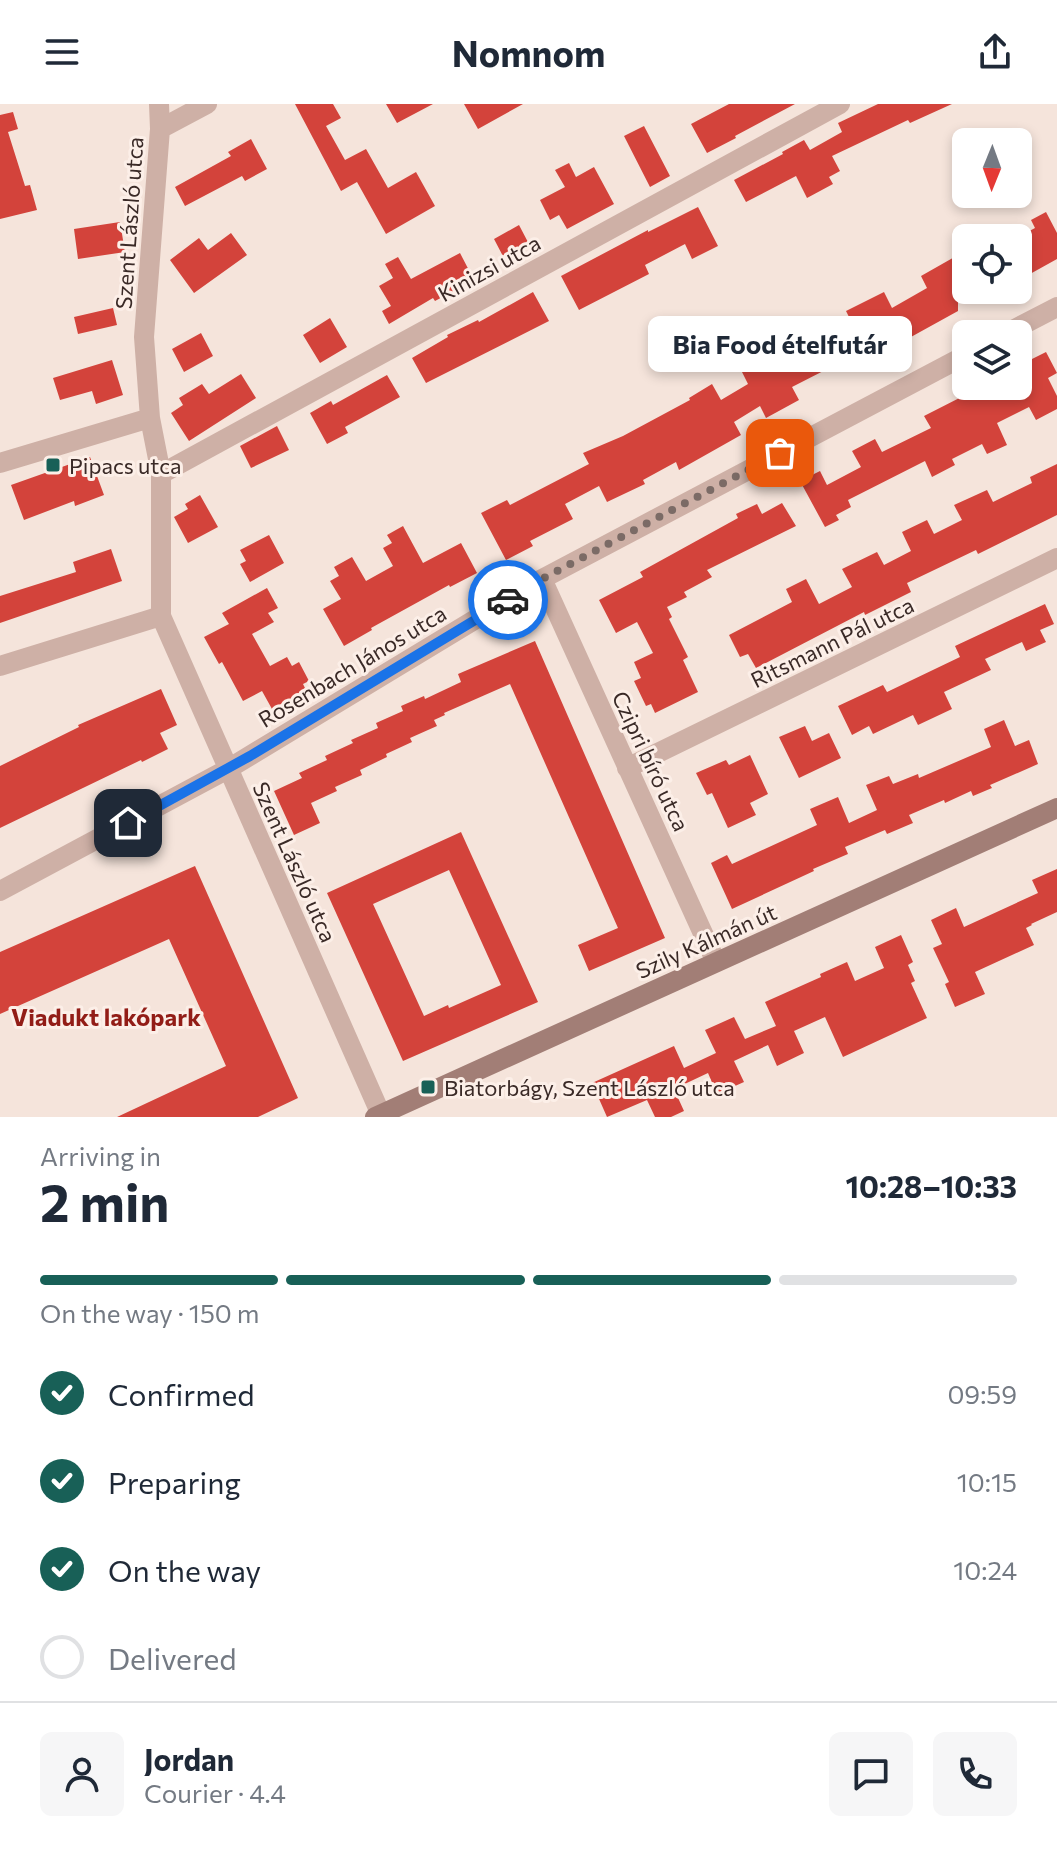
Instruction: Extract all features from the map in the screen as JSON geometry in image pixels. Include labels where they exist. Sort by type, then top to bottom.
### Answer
[{"type":"street","name":"Szent László utca","points":[[159,104],[160,129],[144,337],[150,418],[161,474],[161,616],[379,1116]]},
{"type":"street","points":[[160,129],[207,104]]},
{"type":"street","name":"Kinizsi utca","points":[[161,474],[840,104]]},
{"type":"street","points":[[1032,320],[1057,307]]},
{"type":"street","name":"Rosenbach János utca","points":[[0,891],[228,769],[542,579],[952,362]]},
{"type":"street","points":[[0,463],[150,418]]},
{"type":"street","name":"Ritsmann Pál utca","points":[[627,768],[1057,558]]},
{"type":"street","name":"Czipri bíró utca","points":[[542,579],[716,962]]},
{"type":"street","points":[[0,666],[161,616]]},
{"type":"street","name":"Szily Kálmán út","points":[[379,1116],[1057,808]]},
{"type":"building","points":[[295,104],[333,104],[341,118],[326,126],[345,160],[366,149],[388,188],[416,172],[435,206],[386,234],[357,182],[341,191]]},
{"type":"building","points":[[386,104],[433,104],[397,123]]},
{"type":"building","points":[[464,104],[523,104],[478,129]]},
{"type":"building","points":[[729,104],[795,104],[707,153],[691,124]]},
{"type":"building","points":[[878,104],[952,104],[910,123],[908,120],[832,156],[840,171],[829,177],[833,184],[807,198],[796,176],[746,202],[734,180],[804,140],[810,150],[842,132],[838,123]]},
{"type":"building","points":[[13,112],[18,129],[8,132],[25,186],[30,185],[37,210],[0,219],[0,115]]},
{"type":"building","points":[[644,126],[670,176],[650,187],[624,136]]},
{"type":"building","points":[[251,139],[267,169],[245,181],[242,176],[185,206],[175,187],[231,156],[228,152]]},
{"type":"building","points":[[569,163],[576,177],[594,167],[614,204],[567,229],[559,215],[550,220],[540,200],[565,187],[555,170]]},
{"type":"building","points":[[698,207],[718,246],[692,259],[685,244],[645,265],[649,274],[579,310],[561,276]]},
{"type":"building","points":[[1046,212],[1057,233],[1057,259],[1032,273],[1032,230],[1035,228],[1031,220]]},
{"type":"building","points":[[120,222],[125,252],[78,259],[74,229]]},
{"type":"building","points":[[519,225],[530,246],[505,260],[494,239]]},
{"type":"building","points":[[231,233],[247,255],[194,293],[170,260],[199,238],[208,250]]},
{"type":"building","points":[[460,253],[474,280],[435,301],[433,298],[389,324],[382,311],[391,306],[379,286],[393,278],[385,264],[398,257],[411,279]]},
{"type":"building","points":[[952,258],[952,304],[958,304],[958,311],[891,348],[893,352],[872,363],[846,311],[884,292],[892,308],[927,288],[921,276]]},
{"type":"building","points":[[533,292],[549,321],[426,383],[412,358],[447,335],[479,322]]},
{"type":"building","points":[[113,308],[117,325],[78,334],[74,317]]},
{"type":"building","points":[[330,318],[347,347],[320,363],[303,335]]},
{"type":"building","points":[[201,333],[213,356],[184,372],[172,349]]},
{"type":"building","points":[[823,335],[837,364],[792,387],[799,400],[766,418],[760,406],[734,422],[741,435],[679,470],[676,462],[643,480],[645,484],[607,502],[599,486],[565,504],[573,519],[530,541],[533,546],[506,560],[481,513],[507,500],[510,505],[589,464],[583,453],[623,436],[690,400],[712,384],[721,400],[748,384],[736,360],[761,347],[767,359],[775,355],[777,358]]},
{"type":"building","points":[[1046,352],[1057,373],[1048,378],[1057,396],[1057,409],[1036,420],[1029,407],[997,423],[1007,445],[987,454],[982,444],[952,459],[955,465],[932,477],[925,461],[848,500],[851,507],[836,515],[839,520],[825,527],[800,481],[820,471],[827,485],[861,467],[852,451],[875,439],[882,452],[931,428],[924,416],[955,400],[1032,400],[1032,359]]},
{"type":"building","points":[[112,360],[123,395],[96,404],[92,391],[60,400],[53,378]]},
{"type":"building","points":[[241,374],[256,398],[189,441],[171,413],[183,405],[179,398],[202,384],[209,394]]},
{"type":"building","points":[[387,375],[400,397],[345,427],[348,433],[327,444],[310,413],[331,401],[333,405]]},
{"type":"building","points":[[277,426],[289,450],[251,468],[240,446]]},
{"type":"building","points":[[90,457],[104,495],[75,506],[74,501],[24,520],[11,485]]},
{"type":"building","points":[[1057,464],[1057,515],[978,554],[976,550],[907,583],[911,592],[865,615],[864,612],[756,668],[748,654],[740,657],[729,635],[792,602],[786,589],[806,579],[819,604],[852,587],[842,569],[877,552],[884,565],[911,551],[902,532],[927,520],[934,534],[962,520],[954,505],[987,490],[993,502],[1032,483],[1030,477]]},
{"type":"building","points":[[200,495],[218,527],[188,543],[174,517],[188,509],[185,504]]},
{"type":"building","points":[[782,503],[796,526],[707,570],[712,577],[684,592],[687,597],[667,607],[672,617],[669,619],[688,657],[683,660],[698,692],[655,713],[651,704],[646,706],[634,681],[641,678],[634,662],[653,653],[637,622],[616,633],[599,600],[643,577],[640,572],[738,518],[736,514],[757,504],[762,514]]},
{"type":"building","points":[[403,526],[423,563],[461,543],[477,573],[449,585],[344,646],[323,609],[341,599],[330,581],[339,576],[334,567],[352,557],[366,581],[393,566],[383,548],[392,543],[387,535]]},
{"type":"building","points":[[269,535],[284,563],[250,582],[240,564],[246,561],[240,550]]},
{"type":"building","points":[[111,549],[122,581],[0,623],[0,596],[76,572],[73,562]]},
{"type":"building","points":[[267,588],[278,608],[268,613],[274,622],[252,634],[270,666],[287,657],[292,666],[299,662],[309,681],[303,684],[306,690],[272,709],[262,691],[243,701],[204,637],[229,624],[222,613]]},
{"type":"building","points":[[1045,604],[1054,624],[1040,630],[1046,642],[1026,651],[1022,642],[985,659],[991,670],[944,692],[952,709],[918,725],[913,715],[873,734],[869,726],[852,735],[838,706],[883,685],[887,692],[960,657],[955,646]]},
{"type":"building","points":[[535,641],[665,938],[589,971],[578,945],[618,928],[510,684],[444,713],[434,720],[437,726],[410,738],[412,742],[360,770],[362,775],[335,787],[337,791],[311,803],[320,823],[294,835],[274,791],[302,778],[299,773],[327,760],[325,756],[353,743],[351,740],[378,728],[376,723],[403,711],[401,706],[424,696],[425,699],[461,682],[458,674]]},
{"type":"building","points":[[161,689],[177,725],[160,733],[168,749],[0,828],[0,766],[78,725]]},
{"type":"building","points":[[1004,720],[1015,746],[1029,740],[1038,764],[973,796],[971,791],[909,815],[913,823],[887,834],[885,830],[845,847],[848,854],[732,909],[711,863],[727,855],[732,864],[817,825],[810,809],[838,797],[849,823],[877,810],[866,785],[889,776],[893,784],[918,774],[919,778],[991,747],[984,729]]},
{"type":"building","points":[[805,726],[812,741],[829,733],[841,758],[799,778],[779,737]]},
{"type":"building","points":[[750,755],[768,794],[750,803],[756,815],[728,828],[712,793],[707,795],[696,773],[726,760],[729,765]]},
{"type":"building","points":[[461,832],[538,1002],[403,1061],[327,893]],"holes":[[[449,870],[501,985],[424,1016],[373,904]]]},
{"type":"building","points":[[195,866],[298,1098],[258,1117],[117,1117],[226,1066],[169,939],[0,1014],[0,952]]},
{"type":"building","points":[[1057,869],[1057,912],[1026,928],[1034,945],[975,972],[985,994],[955,1007],[945,984],[949,982],[933,948],[942,944],[931,920],[956,908],[964,927],[1038,893],[1032,880]]},
{"type":"building","points":[[901,935],[913,962],[908,965],[915,981],[911,983],[927,1018],[843,1057],[825,1017],[794,1031],[804,1053],[777,1066],[768,1045],[734,1061],[744,1082],[717,1094],[708,1073],[674,1089],[684,1111],[671,1117],[655,1117],[647,1100],[607,1117],[592,1083],[674,1046],[684,1068],[716,1053],[705,1030],[734,1017],[745,1039],[776,1026],[765,1002],[847,962],[855,981],[884,968],[875,947]]},
{"type":"way so far","points":[[508,600],[780,453]]},
{"type":"place","name":"Bia Food ételfutár","points":[[780,453]]},
{"type":"place","name":"Pipacs utca","points":[[53,465]]},
{"type":"place","name":"Biatorbágy, Szent László utca","points":[[428,1087]]},
{"type":"district","name":"Viadukt lakópark","points":[[106,1016]]},
{"type":"route","points":[[128,823],[250,756],[508,600]]}]
